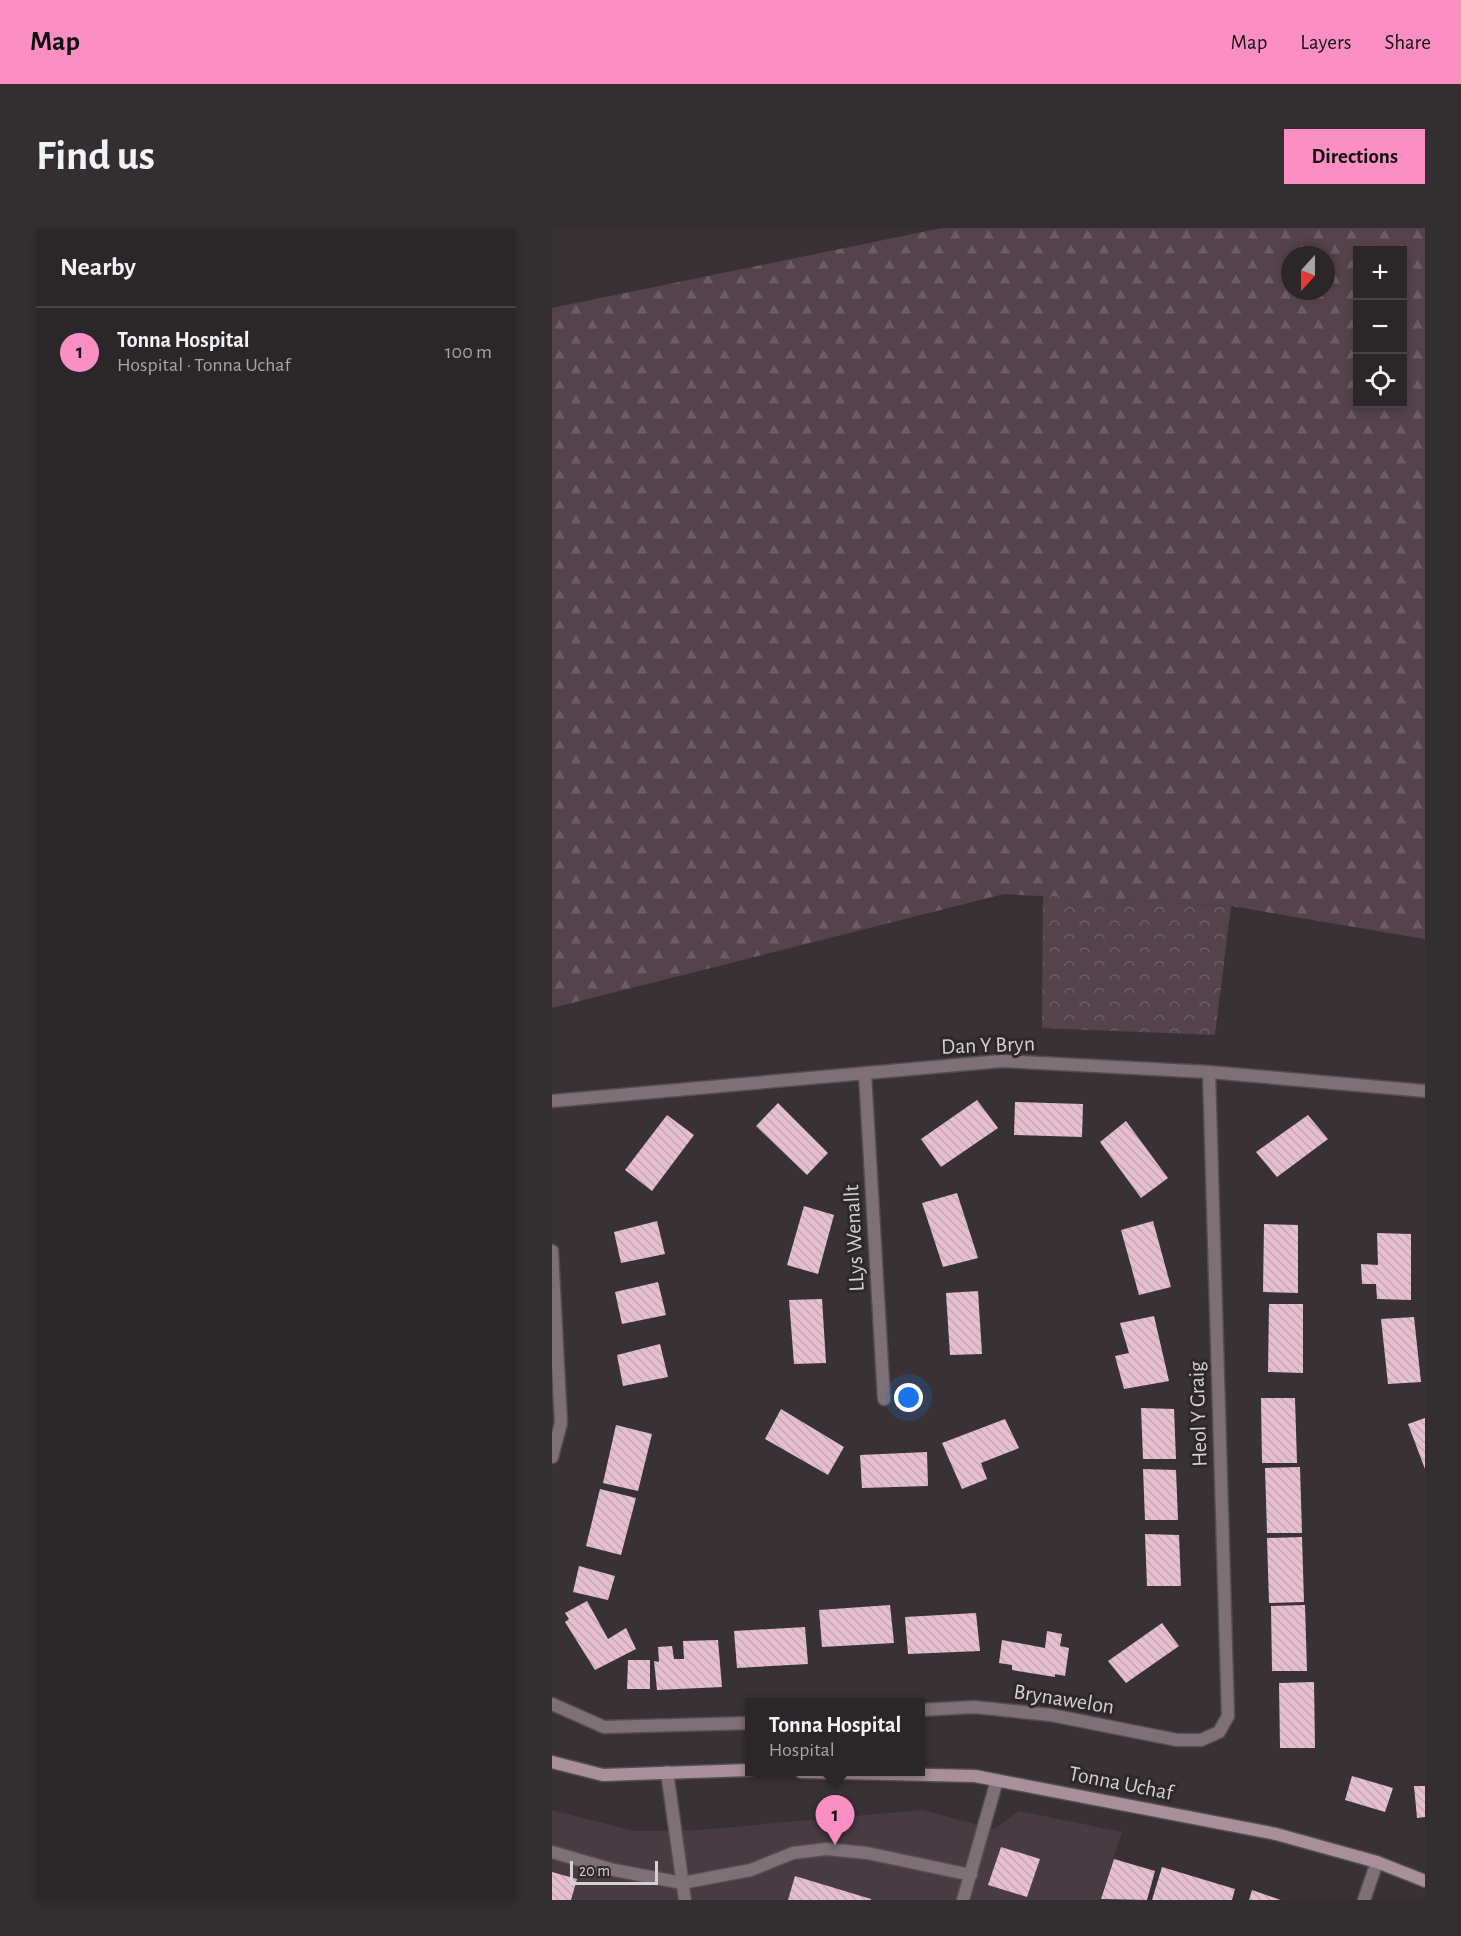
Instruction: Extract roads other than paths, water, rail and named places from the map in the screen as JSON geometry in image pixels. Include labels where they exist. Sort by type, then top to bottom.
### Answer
[{"type":"main road","points":[[552,1762],[603,1775],[745,1770]]},
{"type":"main road","name":"Tonna Uchaf","points":[[925,1775],[975,1776],[1276,1834],[1377,1862],[1425,1881]]},
{"type":"street","name":"Dan Y Bryn","points":[[552,1101],[1002,1061],[1209,1072],[1425,1091]]},
{"type":"street","name":"Heol Y Graig","points":[[1201,1740],[1219,1732],[1228,1716],[1209,1072]]},
{"type":"street","name":"LLys Wenallt","points":[[865,1074],[884,1399]]},
{"type":"street","points":[[552,1251],[561,1423],[552,1458]]},
{"type":"street","points":[[552,1704],[604,1727],[745,1723]]},
{"type":"street","name":"Brynawelon","points":[[925,1710],[974,1707],[1051,1715],[1177,1740],[1201,1740]]},
{"type":"street","points":[[667,1772],[685,1900]]},
{"type":"street","points":[[963,1900],[997,1780]]},
{"type":"street","points":[[552,1852],[614,1870],[682,1883],[751,1869],[793,1853],[826,1849],[867,1853],[970,1875]]},
{"type":"street","points":[[1365,1900],[1377,1862]]},
{"type":"place","name":"Tonna Hospital","points":[[835,1845]]}]
